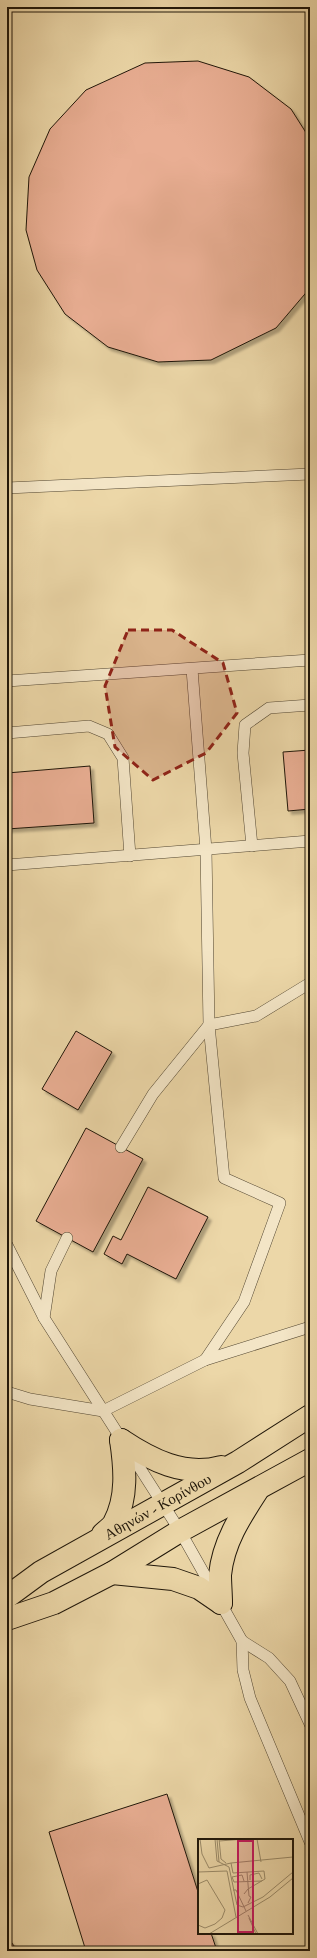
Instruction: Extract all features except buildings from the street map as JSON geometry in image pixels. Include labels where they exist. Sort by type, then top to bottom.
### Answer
[{"type":"main road","name":"Αθηνών - Κορίνθου","points":[[7,1598],[41,1572],[162,1503],[238,1462],[310,1416]]},
{"type":"main road","points":[[120,1440],[146,1457],[176,1467],[206,1471],[238,1462]]},
{"type":"main road","points":[[96,1540],[114,1523],[123,1496],[125,1468],[120,1440]]},
{"type":"main road","points":[[7,1619],[54,1603],[112,1573],[180,1531],[310,1460]]},
{"type":"main road","points":[[221,1603],[220,1576],[225,1548],[236,1523],[258,1489]]},
{"type":"main road","points":[[112,1573],[173,1580],[199,1588],[221,1603]]},
{"type":"lane","points":[[7,488],[310,474]]},
{"type":"lane","points":[[7,681],[310,660]]},
{"type":"lane","points":[[192,669],[206,850],[209,1026],[224,1178],[280,1203],[244,1302],[205,1360]]},
{"type":"lane","points":[[252,846],[243,753],[245,725],[269,708],[310,705]]},
{"type":"lane","points":[[7,733],[89,726],[108,734],[123,758],[130,856]]},
{"type":"lane","points":[[7,865],[310,841]]},
{"type":"lane","points":[[121,1147],[153,1094],[209,1026],[256,1016],[310,983]]},
{"type":"lane","points":[[44,1318],[51,1271],[67,1238]]},
{"type":"lane","points":[[7,1245],[44,1318],[120,1440],[180,1531],[242,1641],[244,1670],[250,1698],[310,1842]]},
{"type":"lane","points":[[7,1392],[30,1399],[103,1411],[205,1360],[310,1327]]},
{"type":"lane","points":[[242,1641],[269,1658],[290,1681],[310,1724]]},
{"type":"highlighted area","points":[[128,630],[172,630],[223,663],[237,713],[206,753],[153,780],[115,747],[105,686]]}]
